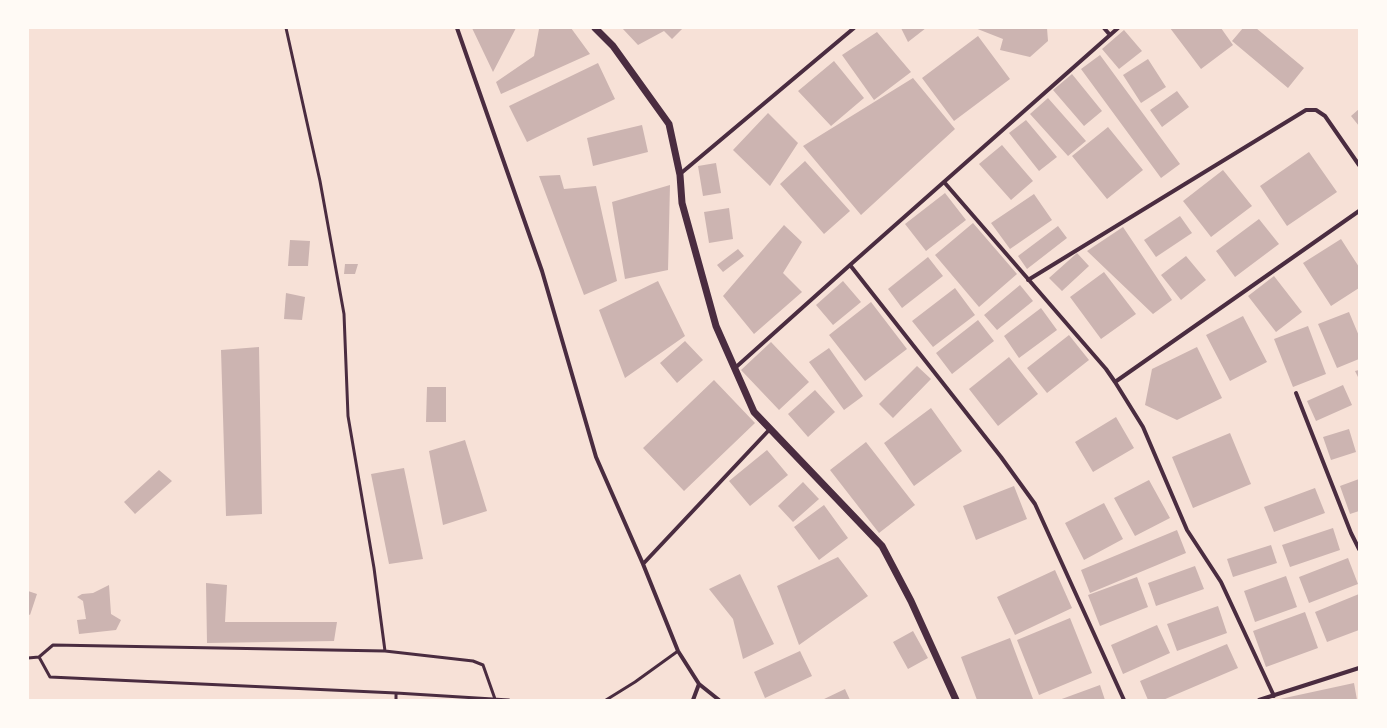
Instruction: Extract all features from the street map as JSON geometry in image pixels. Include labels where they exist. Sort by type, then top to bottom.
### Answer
[{"type":"street","points":[[457,28],[542,271],[596,457],[643,564],[678,650],[699,684],[719,700]]},
{"type":"street","points":[[595,28],[613,46],[669,124],[680,175],[682,203],[714,318],[754,412],[882,546],[912,601],[956,700]]},
{"type":"street","points":[[680,175],[854,28]]},
{"type":"street","points":[[1104,28],[1110,36]]},
{"type":"street","points":[[735,368],[1118,28]]},
{"type":"street","points":[[1028,280],[1306,110],[1316,110],[1325,116],[1359,165]]},
{"type":"street","points":[[944,182],[1106,369],[1115,382],[1143,427],[1187,530],[1221,582],[1274,696]]},
{"type":"street","points":[[1115,382],[1359,211]]},
{"type":"street","points":[[850,265],[1001,457],[1035,504],[1124,700]]},
{"type":"street","points":[[1296,393],[1351,533],[1359,549]]},
{"type":"street","points":[[643,564],[770,429]]},
{"type":"street","points":[[1259,700],[1359,668]]},
{"type":"street","points":[[693,700],[699,684]]},
{"type":"lane","points":[[286,28],[320,181],[344,314],[348,416],[374,568],[385,651]]},
{"type":"lane","points":[[28,658],[39,657],[53,645],[385,651],[473,661],[483,666],[494,699]]},
{"type":"lane","points":[[606,700],[635,682],[678,650]]},
{"type":"lane","points":[[39,657],[50,677],[396,693],[509,700]]},
{"type":"lane","points":[[396,693],[396,700]]},
{"type":"lane","points":[[422,700],[423,695]]},
{"type":"building","points":[[472,28],[516,28],[493,72]]},
{"type":"building","points":[[571,28],[590,54],[501,94],[496,82],[534,56],[539,29]]},
{"type":"building","points":[[622,28],[683,28],[672,39],[664,31],[638,45]]},
{"type":"building","points":[[901,28],[926,28],[908,42]]},
{"type":"building","points":[[975,28],[1047,28],[1048,41],[1030,57],[1000,50],[1003,39]]},
{"type":"building","points":[[1170,28],[1221,28],[1233,45],[1201,69]]},
{"type":"building","points":[[1243,28],[1256,28],[1304,68],[1288,88],[1232,41]]},
{"type":"building","points":[[1124,30],[1142,51],[1119,69],[1102,49]]},
{"type":"building","points":[[877,32],[911,72],[874,100],[842,55]]},
{"type":"building","points":[[978,36],[1010,79],[954,121],[922,78]]},
{"type":"building","points":[[1100,55],[1180,164],[1161,178],[1081,69]]},
{"type":"building","points":[[1148,59],[1166,87],[1141,103],[1123,75]]},
{"type":"building","points":[[834,61],[864,98],[831,126],[798,91]]},
{"type":"building","points":[[598,63],[615,99],[527,142],[509,106]]},
{"type":"building","points":[[1072,74],[1102,111],[1084,126],[1053,90]]},
{"type":"building","points":[[913,78],[955,129],[861,215],[803,146]]},
{"type":"building","points":[[1177,91],[1189,107],[1162,127],[1150,110]]},
{"type":"building","points":[[1048,98],[1086,141],[1068,156],[1030,114]]},
{"type":"building","points":[[1359,109],[1359,126],[1351,116]]},
{"type":"building","points":[[768,113],[798,143],[770,186],[733,150]]},
{"type":"building","points":[[1026,120],[1057,157],[1039,171],[1009,133]]},
{"type":"building","points":[[642,125],[648,152],[593,166],[587,138]]},
{"type":"building","points":[[1108,127],[1143,170],[1107,199],[1072,156]]},
{"type":"building","points":[[1002,145],[1033,181],[1011,200],[979,164]]},
{"type":"building","points":[[1309,152],[1337,192],[1287,226],[1260,186]]},
{"type":"building","points":[[805,161],[850,211],[824,234],[780,184]]},
{"type":"building","points":[[716,163],[721,193],[703,196],[698,166]]},
{"type":"building","points":[[1223,170],[1252,206],[1211,237],[1183,201]]},
{"type":"building","points":[[560,175],[564,189],[596,186],[617,281],[584,295],[539,176]]},
{"type":"building","points":[[670,185],[668,270],[625,279],[612,202]]},
{"type":"building","points":[[945,193],[966,220],[926,251],[905,224]]},
{"type":"building","points":[[1034,194],[1052,220],[1010,249],[991,223]]},
{"type":"building","points":[[729,208],[733,239],[709,243],[704,212]]},
{"type":"building","points":[[1180,216],[1192,233],[1156,257],[1144,240]]},
{"type":"building","points":[[1259,219],[1279,244],[1235,277],[1216,251]]},
{"type":"building","points":[[973,223],[1017,274],[979,307],[935,255]]},
{"type":"building","points":[[784,225],[802,242],[783,273],[802,292],[754,334],[723,296]]},
{"type":"building","points":[[1058,226],[1067,238],[1027,269],[1018,256]]},
{"type":"building","points":[[1123,227],[1172,300],[1153,314],[1087,251]]},
{"type":"building","points":[[1341,239],[1359,267],[1359,288],[1331,306],[1303,263]]},
{"type":"building","points":[[290,240],[310,241],[308,266],[288,266]]},
{"type":"building","points":[[738,249],[744,256],[723,272],[717,265]]},
{"type":"building","points":[[1077,253],[1089,266],[1062,291],[1049,278]]},
{"type":"building","points":[[1186,256],[1206,280],[1181,300],[1161,275]]},
{"type":"building","points":[[928,257],[943,276],[902,308],[888,289]]},
{"type":"building","points":[[345,264],[358,264],[355,274],[344,274]]},
{"type":"building","points":[[1104,272],[1136,314],[1101,339],[1070,297]]},
{"type":"building","points":[[1274,276],[1302,312],[1276,332],[1248,296]]},
{"type":"building","points":[[658,281],[685,336],[625,378],[599,310]]},
{"type":"building","points":[[843,281],[861,302],[833,325],[816,305]]},
{"type":"building","points":[[1020,285],[1033,301],[997,330],[984,315]]},
{"type":"building","points":[[955,288],[975,315],[933,347],[912,321]]},
{"type":"building","points":[[286,293],[305,297],[302,320],[284,319]]},
{"type":"building","points":[[871,302],[907,349],[865,381],[829,335]]},
{"type":"building","points":[[1041,308],[1057,330],[1019,358],[1004,336]]},
{"type":"building","points":[[1349,312],[1359,336],[1359,359],[1337,368],[1318,324]]},
{"type":"building","points":[[1243,316],[1267,362],[1230,381],[1206,335]]},
{"type":"building","points":[[978,320],[994,341],[952,374],[936,353]]},
{"type":"building","points":[[1308,326],[1326,374],[1293,387],[1274,339]]},
{"type":"building","points":[[1069,335],[1089,360],[1047,393],[1027,368]]},
{"type":"building","points":[[685,341],[703,360],[677,383],[660,363]]},
{"type":"building","points":[[771,342],[809,382],[779,410],[741,370]]},
{"type":"building","points":[[259,347],[262,514],[226,516],[221,350]]},
{"type":"building","points":[[1197,347],[1222,398],[1177,420],[1145,405],[1152,369]]},
{"type":"building","points":[[829,348],[863,396],[844,410],[809,362]]},
{"type":"building","points":[[1009,357],[1038,394],[998,426],[969,389]]},
{"type":"building","points":[[917,366],[931,379],[893,418],[879,404]]},
{"type":"building","points":[[1359,370],[1359,379],[1355,371]]},
{"type":"building","points":[[714,380],[755,423],[684,491],[643,448]]},
{"type":"building","points":[[1343,385],[1352,405],[1316,421],[1307,401]]},
{"type":"building","points":[[427,387],[446,387],[446,422],[426,422]]},
{"type":"building","points":[[815,390],[835,412],[808,437],[788,414]]},
{"type":"building","points":[[931,408],[962,451],[914,486],[884,443]]},
{"type":"building","points":[[1116,417],[1134,448],[1093,472],[1075,442]]},
{"type":"building","points":[[1349,429],[1356,452],[1331,460],[1323,437]]},
{"type":"building","points":[[1230,433],[1251,484],[1193,508],[1172,457]]},
{"type":"building","points":[[465,440],[487,511],[443,525],[429,451]]},
{"type":"building","points":[[866,442],[915,505],[879,533],[830,470]]},
{"type":"building","points":[[767,450],[788,475],[750,506],[729,481]]},
{"type":"building","points":[[404,468],[423,559],[389,564],[371,474]]},
{"type":"building","points":[[159,470],[172,481],[135,514],[124,502]]},
{"type":"building","points":[[1359,479],[1359,511],[1350,514],[1340,486]]},
{"type":"building","points":[[1149,480],[1170,518],[1135,536],[1114,498]]},
{"type":"building","points":[[803,482],[819,499],[793,522],[778,506]]},
{"type":"building","points":[[1014,486],[1027,519],[976,540],[963,506]]},
{"type":"building","points":[[1315,488],[1325,513],[1274,532],[1264,507]]},
{"type":"building","points":[[1104,503],[1123,539],[1084,560],[1065,523]]},
{"type":"building","points":[[824,505],[848,538],[819,560],[794,527]]},
{"type":"building","points":[[1333,528],[1340,550],[1290,567],[1282,545]]},
{"type":"building","points":[[1177,530],[1186,553],[1090,593],[1081,570]]},
{"type":"building","points":[[1271,545],[1277,563],[1233,577],[1227,559]]},
{"type":"building","points":[[838,557],[868,596],[799,645],[777,586]]},
{"type":"building","points":[[1348,558],[1358,584],[1309,603],[1299,577]]},
{"type":"building","points":[[1195,566],[1204,589],[1156,606],[1148,583]]},
{"type":"building","points":[[1055,570],[1072,608],[1015,635],[997,597]]},
{"type":"building","points":[[740,574],[774,644],[743,659],[733,619],[709,589]]},
{"type":"building","points":[[1286,576],[1297,607],[1255,622],[1244,591]]},
{"type":"building","points":[[1137,577],[1148,607],[1100,626],[1088,595]]},
{"type":"building","points":[[206,583],[227,585],[225,622],[337,622],[334,641],[207,643]]},
{"type":"building","points":[[109,585],[111,614],[121,620],[116,630],[79,634],[77,620],[86,619],[83,601],[77,597],[82,594],[93,593]]},
{"type":"building","points":[[28,591],[37,594],[30,615],[28,614]]},
{"type":"building","points":[[1359,594],[1359,630],[1327,642],[1315,612]]},
{"type":"building","points":[[1218,606],[1227,633],[1177,651],[1167,624]]},
{"type":"building","points":[[1305,612],[1318,648],[1266,667],[1253,631]]},
{"type":"building","points":[[1070,618],[1092,673],[1039,695],[1017,640]]},
{"type":"building","points":[[1157,625],[1170,653],[1123,674],[1111,645]]},
{"type":"building","points":[[913,631],[928,658],[908,669],[893,642]]},
{"type":"building","points":[[1010,638],[1033,699],[977,700],[961,657]]},
{"type":"building","points":[[1227,644],[1238,668],[1163,700],[1148,700],[1140,681]]},
{"type":"building","points":[[800,651],[812,676],[765,698],[754,672]]},
{"type":"building","points":[[1354,683],[1357,700],[1280,700],[1280,699]]},
{"type":"building","points":[[1100,685],[1105,700],[1059,700]]},
{"type":"building","points":[[845,689],[850,700],[822,700]]}]
